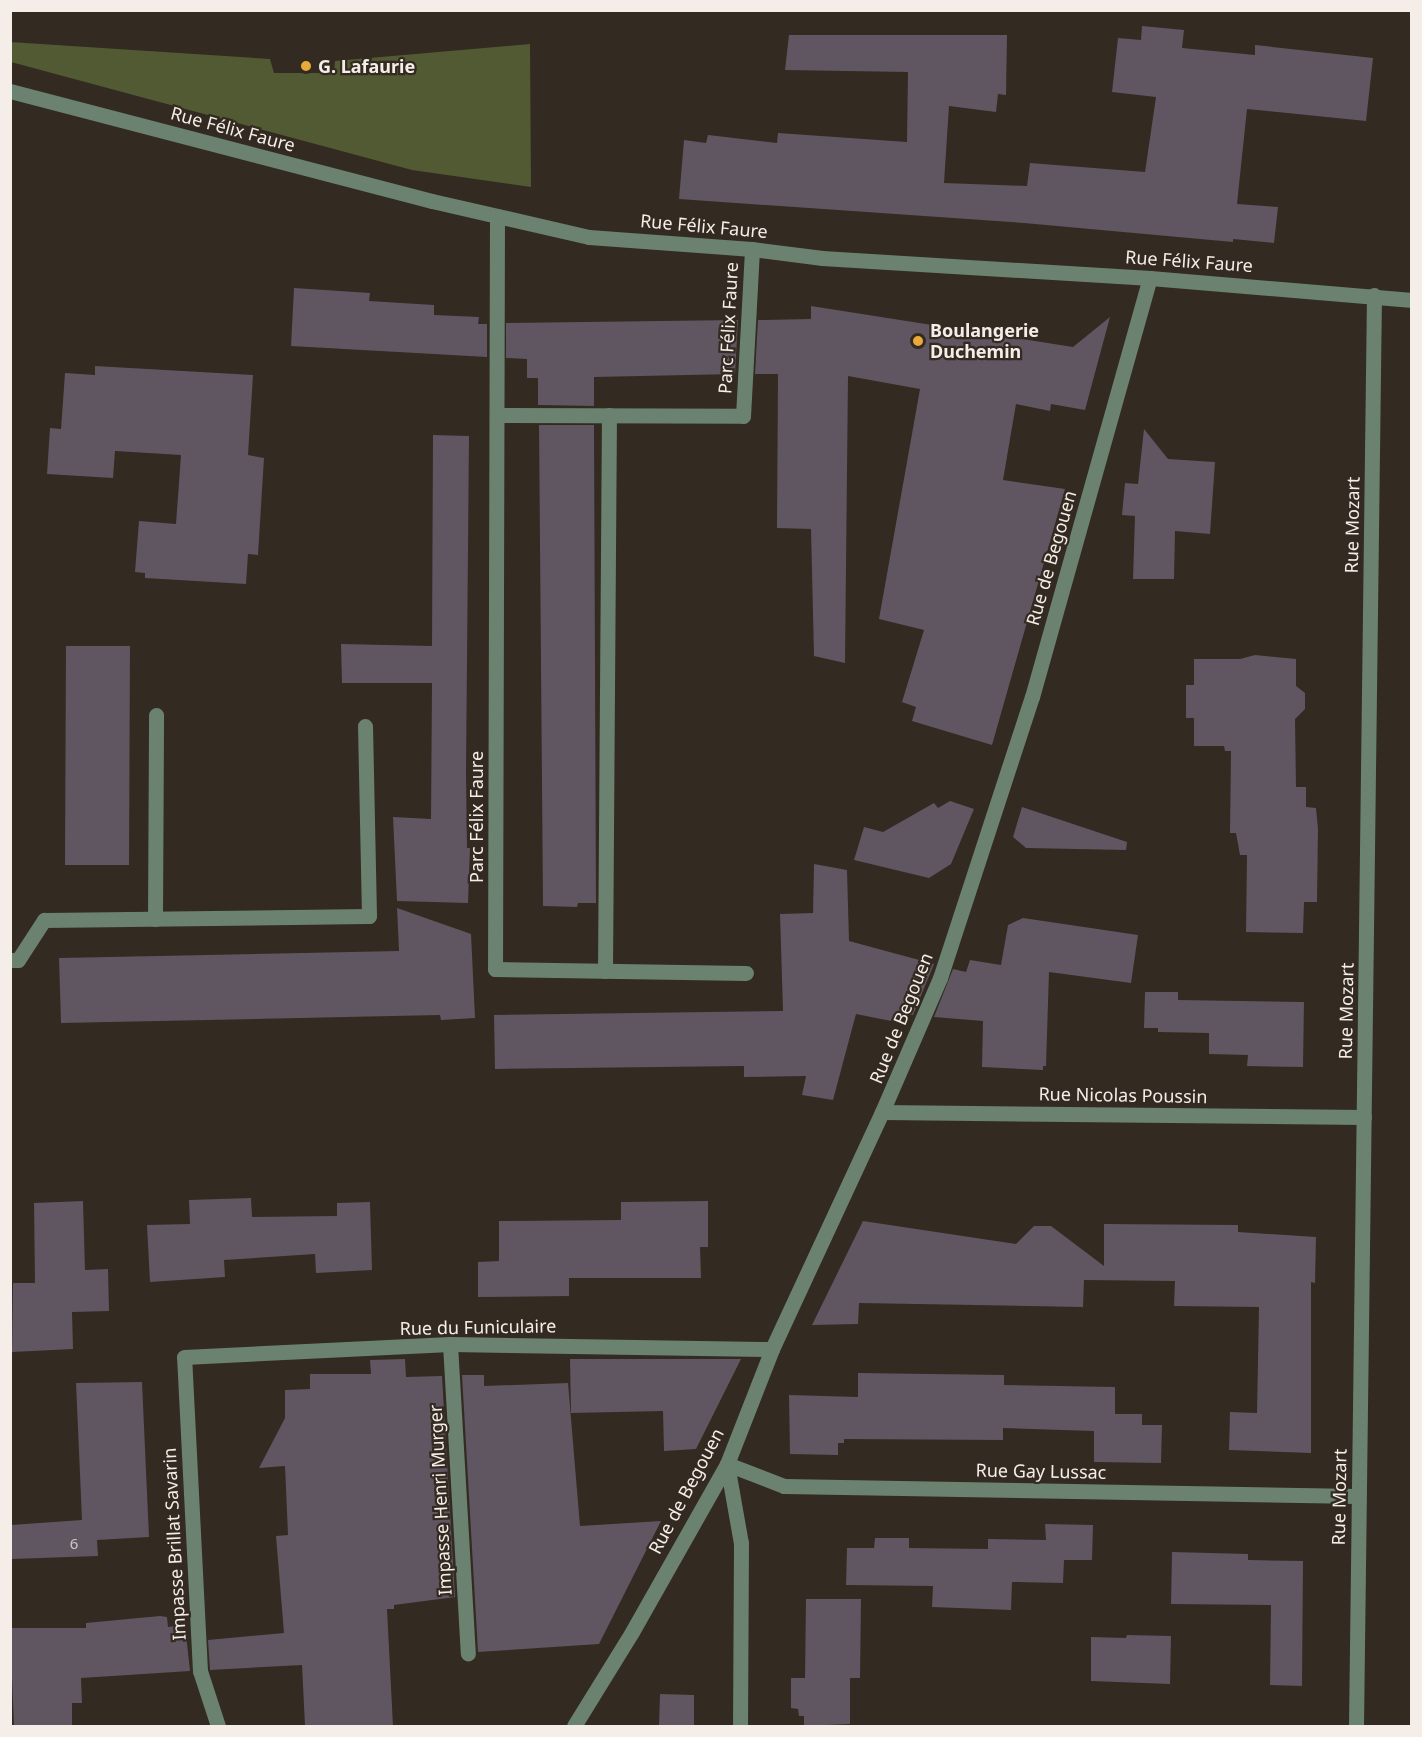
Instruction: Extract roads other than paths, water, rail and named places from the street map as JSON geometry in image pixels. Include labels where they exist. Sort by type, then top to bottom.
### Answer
[{"type":"street","name":"Rue Félix Faure","points":[[10,91],[497,216],[589,237],[752,249],[822,258],[1150,278],[1374,295],[1412,300]]},
{"type":"street","name":"Parc Félix Faure","points":[[497,216],[495,969],[746,973]]},
{"type":"street","name":"Parc Félix Faure","points":[[497,414],[743,416],[752,249]]},
{"type":"street","name":"Rue de Begouen","points":[[574,1726],[632,1632],[726,1464],[772,1349],[882,1112],[940,978],[1024,719],[1150,278]]},
{"type":"street","name":"Rue Mozart","points":[[1356,1726],[1374,295]]},
{"type":"street","points":[[605,971],[609,415]]},
{"type":"street","points":[[155,919],[156,715]]},
{"type":"street","points":[[10,960],[18,960],[44,920],[369,916],[365,726]]},
{"type":"street","name":"Rue Nicolas Poussin","points":[[882,1112],[1364,1117]]},
{"type":"street","name":"Rue du Funiculaire","points":[[184,1357],[450,1344],[772,1349]]},
{"type":"street","name":"Impasse Henri Murger","points":[[450,1344],[468,1653]]},
{"type":"street","name":"Impasse Brillat Savarin","points":[[184,1357],[200,1671],[218,1726]]},
{"type":"street","points":[[726,1464],[741,1543],[740,1726]]},
{"type":"street","name":"Rue Gay Lussac","points":[[726,1464],[784,1486],[1358,1496]]},
{"type":"place","name":"G. Lafaurie","points":[[306,66]]},
{"type":"place","name":"Boulangerie Duchemin","points":[[918,341]]}]
